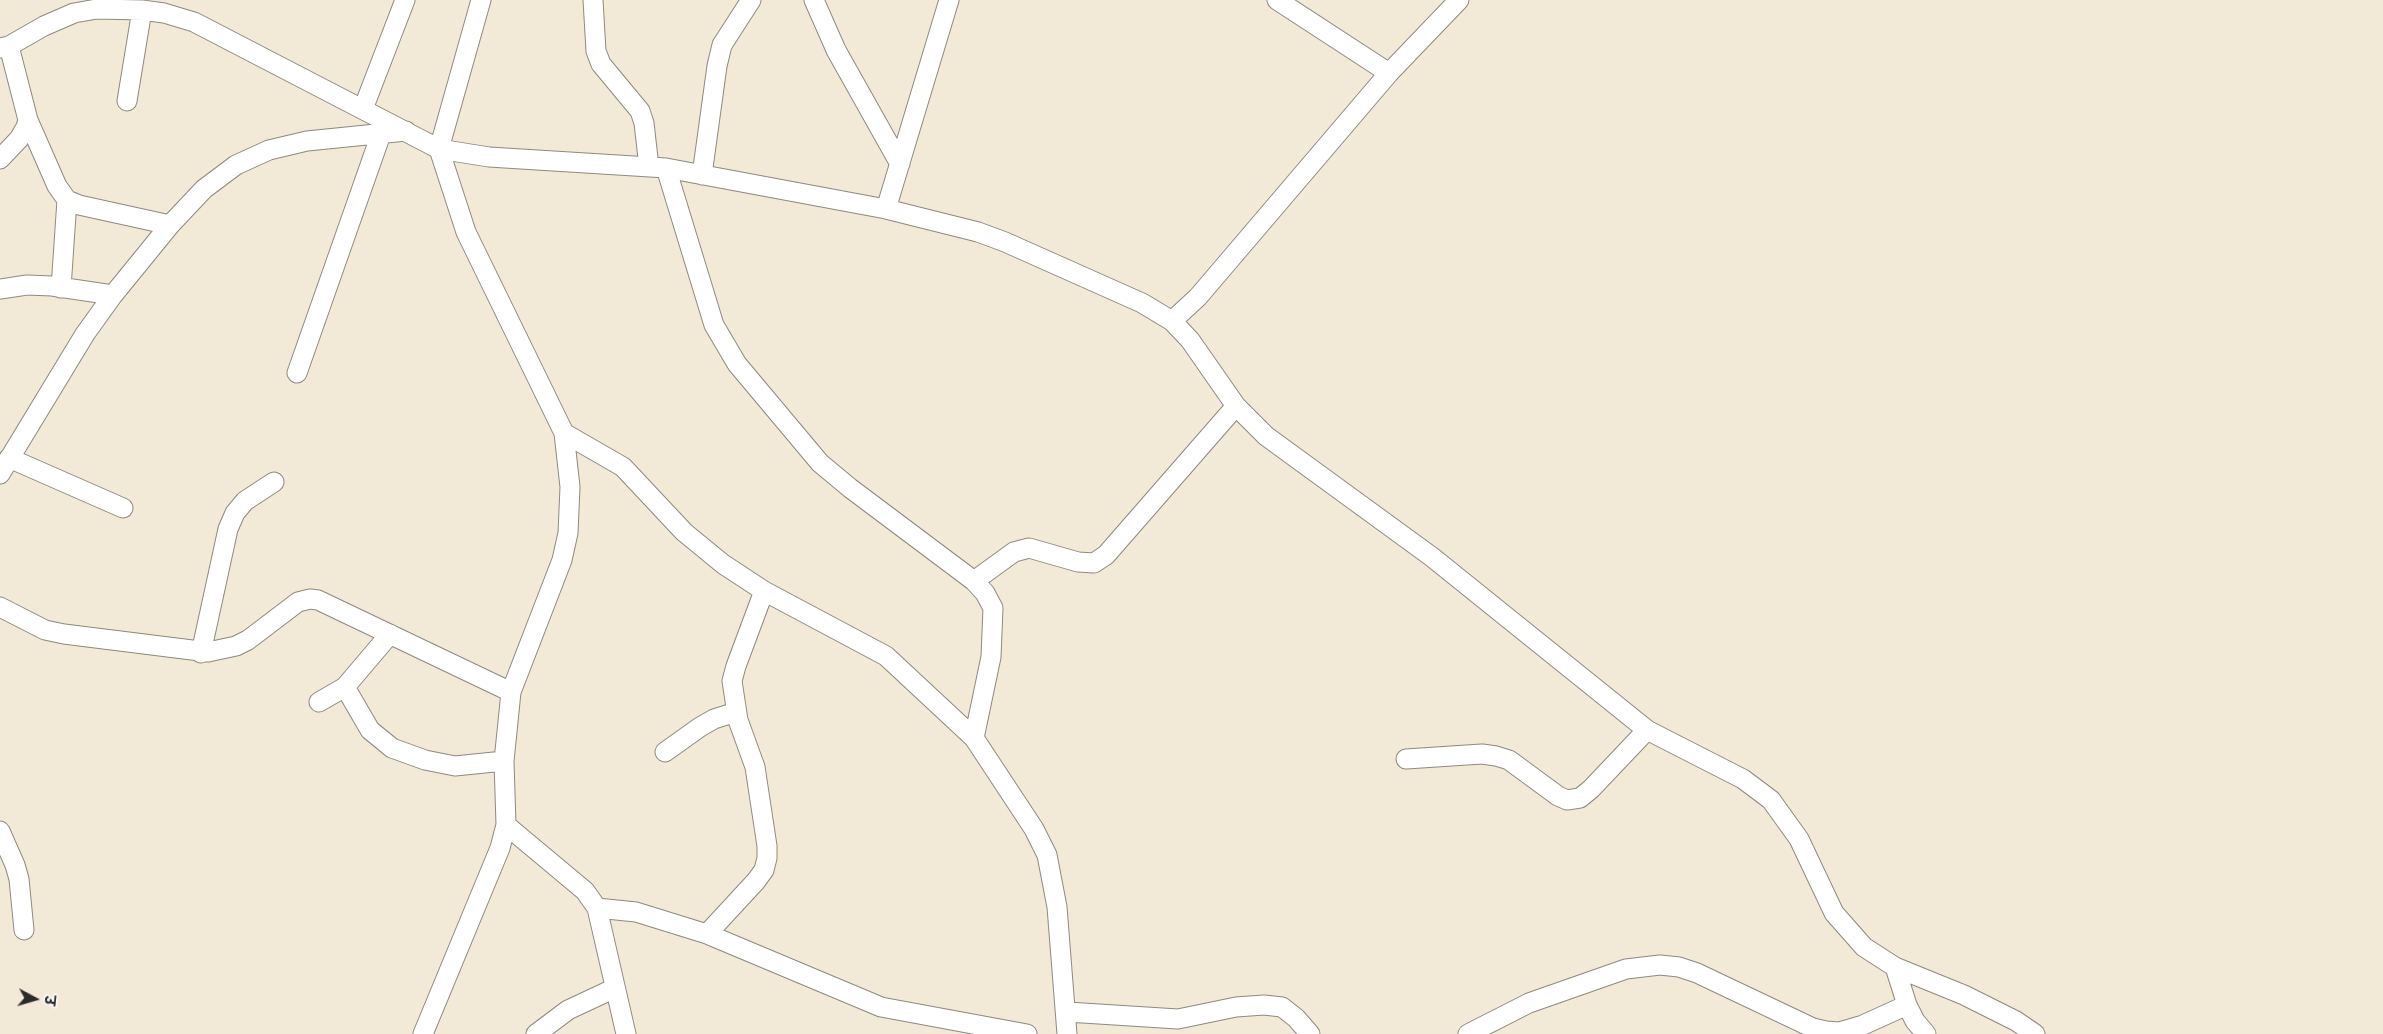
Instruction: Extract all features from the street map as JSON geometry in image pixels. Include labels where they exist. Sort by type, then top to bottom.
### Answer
[{"type":"street","points":[[363,109],[405,0]]},
{"type":"street","points":[[422,1034],[500,848],[506,824],[504,761],[511,692],[562,560],[568,532],[570,487],[564,432],[466,232],[439,149],[481,0]]},
{"type":"street","points":[[593,0],[596,51],[601,64],[640,111],[658,168],[714,325],[737,364],[820,463],[974,582],[985,593],[993,608],[994,628],[991,657],[974,738]]},
{"type":"street","points":[[702,175],[717,66],[722,46],[751,0]]},
{"type":"street","points":[[814,0],[836,50],[900,164]]},
{"type":"street","points":[[886,208],[950,0]]},
{"type":"street","points":[[1277,0],[1389,73]]},
{"type":"street","points":[[1172,321],[1198,297],[1389,73],[1459,0]]},
{"type":"street","points":[[127,101],[152,7]]},
{"type":"street","points":[[170,225],[79,205],[67,200],[58,186],[28,120],[4,47],[74,13],[96,8],[152,7],[194,22],[439,149],[489,157],[658,168],[702,175],[886,208],[978,232],[1005,242],[1142,303],[1172,321],[1190,340],[1236,406],[1266,436],[1432,557],[1648,730],[1743,779],[1770,800],[1799,839],[1834,913],[1864,947],[1895,967],[1964,996],[2016,1021],[2035,1034]]},
{"type":"street","points":[[0,159],[19,139],[28,120]]},
{"type":"street","points":[[0,474],[85,334],[113,295],[170,225],[204,189],[236,165],[269,150],[307,141],[406,131]]},
{"type":"street","points":[[297,374],[380,134]]},
{"type":"street","points":[[61,288],[67,200]]},
{"type":"street","points":[[0,289],[27,285],[113,295]]},
{"type":"street","points":[[974,582],[1014,552],[1029,548],[1078,562],[1094,563],[1106,555],[1236,406]]},
{"type":"street","points":[[564,432],[623,467],[684,532],[723,564],[764,591],[876,649],[897,665],[974,738],[1034,829],[1047,855],[1057,907],[1067,1012],[1067,1034]]},
{"type":"street","points":[[9,458],[123,508]]},
{"type":"street","points":[[201,652],[228,529],[235,514],[245,501],[274,482]]},
{"type":"street","points":[[707,934],[756,881],[764,870],[767,858],[767,846],[755,767],[736,712],[732,681],[764,591]]},
{"type":"street","points":[[0,607],[45,630],[201,652],[236,646],[248,640],[298,602],[310,599],[327,604],[511,692]]},
{"type":"street","points":[[318,702],[345,687],[390,634]]},
{"type":"street","points":[[345,687],[370,730],[392,748],[425,760],[455,766],[504,761]]},
{"type":"street","points":[[665,752],[714,719],[736,712]]},
{"type":"street","points":[[1406,759],[1482,754],[1496,756],[1509,760],[1558,796],[1567,800],[1580,798],[1591,790],[1648,730]]},
{"type":"street","points":[[506,824],[585,891],[597,908],[626,1034]]},
{"type":"street","points":[[0,831],[16,865],[24,930]]},
{"type":"street","points":[[597,908],[636,912],[707,934],[881,1007],[1027,1034]]},
{"type":"street","points":[[1472,1033],[1538,1000],[1626,969],[1660,965],[1679,967],[1698,973],[1814,1028],[1826,1031],[1839,1032],[1863,1025],[1907,1004]]},
{"type":"street","points":[[1895,967],[1907,1004],[1915,1021],[1926,1034]]},
{"type":"street","points":[[536,1034],[568,1010],[615,988]]},
{"type":"street","points":[[1067,1012],[1178,1019],[1236,1007],[1264,1005],[1282,1008],[1296,1018],[1310,1034]]}]
